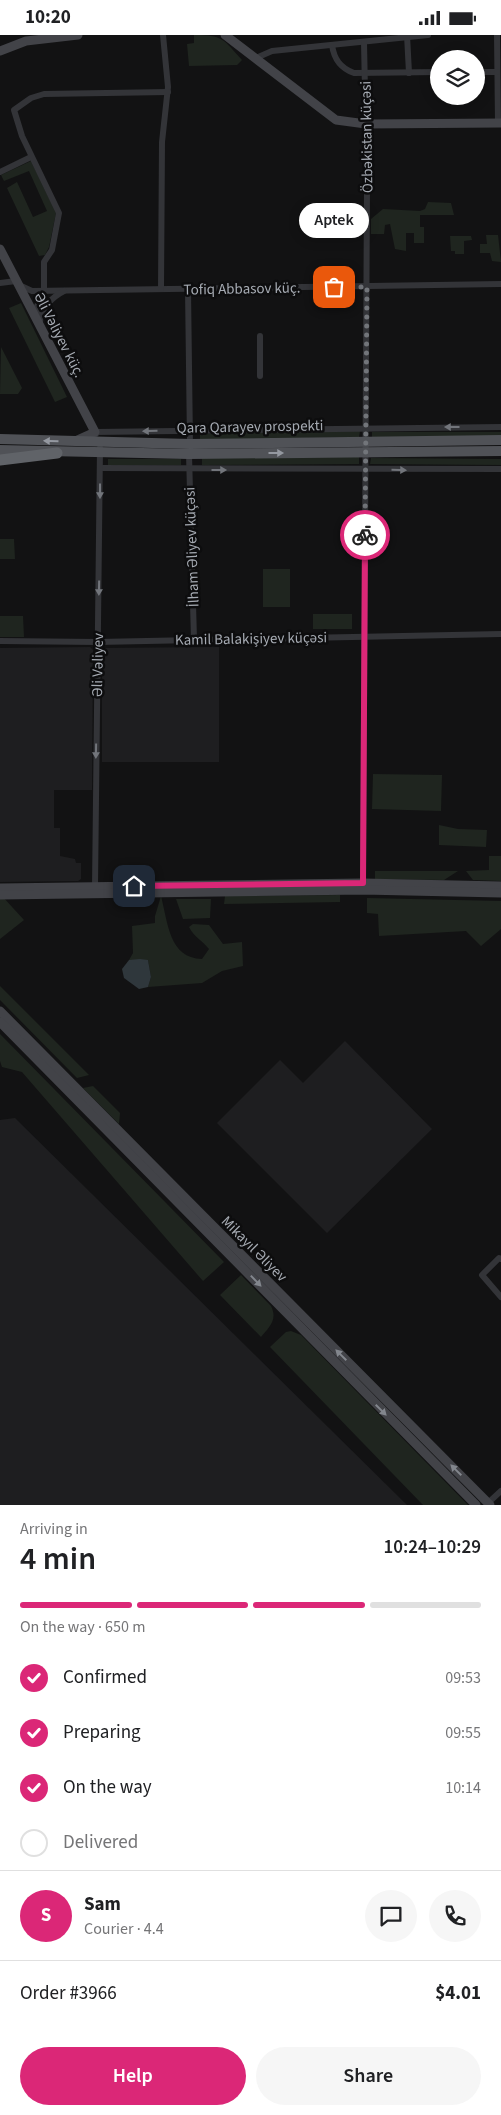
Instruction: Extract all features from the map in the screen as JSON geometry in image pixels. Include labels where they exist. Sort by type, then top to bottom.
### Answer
[{"type":"highway","points":[[0,460],[57,453]]},
{"type":"main road","name":"Qara Qarayev prospekti","points":[[0,439],[72,442],[100,448]]},
{"type":"main road","name":"Qara Qarayev prospekti","points":[[189,449],[366,441],[501,440]]},
{"type":"main road","name":"Qara Qarayev prospekti","points":[[0,450],[57,453],[100,448],[366,453],[501,451]]},
{"type":"street","points":[[0,51],[26,41],[54,36],[78,35]]},
{"type":"street","points":[[161,289],[162,142],[168,92],[163,35]]},
{"type":"street","points":[[225,35],[336,120],[366,124],[500,123],[497,35]]},
{"type":"street","points":[[256,58],[272,51],[428,35]]},
{"type":"street","points":[[407,36],[409,73]]},
{"type":"street","name":"Özbəkistan küçəsi","points":[[364,42],[366,74],[366,453]]},
{"type":"street","points":[[332,45],[334,56],[344,69],[366,74],[430,72]]},
{"type":"street","points":[[485,72],[497,72]]},
{"type":"street","points":[[36,321],[37,306],[44,291],[44,262],[52,250],[59,213],[31,157],[14,114],[17,106],[31,98],[44,95],[168,92]]},
{"type":"street","points":[[0,172],[31,157]]},
{"type":"street","name":"Əli Vəliyev küç.","points":[[0,249],[41,332],[95,432]]},
{"type":"street","points":[[0,283],[16,282]]},
{"type":"street","name":"Tofiq Abbasov küç.","points":[[16,282],[27,290],[44,291],[501,284]]},
{"type":"street","name":"İlham Əliyev küçəsi","points":[[188,289],[189,470],[193,538],[194,640]]},
{"type":"street","points":[[27,302],[44,291]]},
{"type":"street","points":[[41,332],[42,312],[55,296],[65,291]]},
{"type":"street","points":[[260,336],[260,376]]},
{"type":"street","points":[[72,442],[95,432],[501,427]]},
{"type":"street","points":[[95,432],[100,448]]},
{"type":"street","name":"Əli Vəliyev","points":[[95,887],[100,448]]},
{"type":"street","points":[[363,887],[366,453]]},
{"type":"street","points":[[100,468],[189,470],[501,469]]},
{"type":"street","name":"Kamil Balakişiyev küçəsi","points":[[0,641],[98,642],[501,634]]},
{"type":"street","points":[[0,888],[501,886]]},
{"type":"street","points":[[0,895],[363,887],[501,893]]},
{"type":"street","name":"Mikayıl Əliyev","points":[[0,1011],[489,1504]]},
{"type":"street","name":"Mikayıl Əliyev","points":[[0,1022],[476,1505]]},
{"type":"street","points":[[500,1257],[482,1275],[501,1297]]},
{"type":"street","points":[[489,1504],[501,1491]]},
{"type":"shaded area","points":[[194,35],[217,37],[231,47],[242,60],[237,65],[189,66],[187,44],[194,43]]},
{"type":"shaded area","points":[[31,161],[56,213],[49,247],[45,255],[39,256],[7,188],[17,182],[33,217],[47,211],[29,171],[4,181],[1,175]]},
{"type":"shaded area","points":[[428,202],[451,203],[454,215],[420,215],[420,227],[424,227],[424,243],[414,243],[414,233],[406,233],[406,251],[395,249],[390,224],[385,225],[384,234],[371,234],[371,219],[383,209],[420,211],[425,209]]},
{"type":"shaded area","points":[[486,235],[498,235],[501,262],[492,261],[490,253],[480,253],[480,244],[487,244]]},
{"type":"shaded area","points":[[450,236],[471,236],[472,240],[464,241],[464,254],[455,254],[455,251],[451,251]]},
{"type":"shaded area","points":[[21,303],[67,397],[55,402],[9,308]]},
{"type":"shaded area","points":[[1,347],[22,388],[18,394],[0,394]]},
{"type":"shaded area","points":[[360,431],[359,437],[200,440],[200,434]]},
{"type":"shaded area","points":[[372,432],[501,432],[501,439],[372,439]]},
{"type":"shaded area","points":[[359,457],[359,464],[202,465],[202,458]]},
{"type":"shaded area","points":[[371,458],[501,459],[501,465],[370,464]]},
{"type":"shaded area","points":[[108,459],[181,459],[181,465],[108,465]]},
{"type":"shaded area","points":[[0,539],[14,539],[15,559],[0,559]]},
{"type":"shaded area","points":[[263,569],[290,569],[290,607],[263,607]]},
{"type":"shaded area","points":[[313,614],[352,614],[352,629],[313,629]]},
{"type":"shaded area","points":[[0,616],[23,616],[24,637],[0,637]]},
{"type":"shaded area","points":[[90,647],[93,650],[92,790],[54,790],[54,828],[60,828],[60,856],[75,859],[76,863],[81,863],[81,879],[78,881],[0,882],[0,648]]},
{"type":"shaded area","points":[[219,647],[219,762],[102,762],[102,648]]},
{"type":"shaded area","points":[[373,774],[442,775],[441,811],[372,809]]},
{"type":"shaded area","points":[[439,825],[458,829],[487,830],[486,847],[439,845]]},
{"type":"shaded area","points":[[489,856],[501,856],[501,881],[473,880],[466,871],[489,870]]},
{"type":"shaded area","points":[[375,871],[458,871],[444,880],[375,879]]},
{"type":"shaded area","points":[[340,895],[340,902],[224,904],[225,896]]},
{"type":"shaded area","points":[[0,896],[24,920],[0,939]]},
{"type":"shaded area","points":[[161,896],[168,928],[176,946],[183,953],[202,959],[209,949],[189,927],[193,924],[209,925],[223,944],[242,942],[243,966],[222,971],[202,983],[148,987],[151,977],[148,960],[129,960],[133,953],[132,926],[155,923],[155,916]]},
{"type":"shaded area","points":[[367,898],[501,901],[501,929],[481,946],[466,931],[379,936],[378,914],[367,913]]},
{"type":"shaded area","points":[[176,899],[211,899],[210,918],[183,919]]},
{"type":"shaded area","points":[[129,960],[148,960],[151,977],[148,987],[139,989],[124,978],[122,969]]},
{"type":"shaded area","points":[[0,986],[89,1075],[77,1078],[0,1000]]},
{"type":"shaded area","points":[[0,1034],[224,1262],[203,1281],[22,1072],[2,1067],[0,1061]]},
{"type":"shaded area","points":[[345,1041],[432,1129],[327,1233],[217,1123],[280,1060],[303,1083]]},
{"type":"shaded area","points":[[93,1086],[120,1113],[119,1124],[83,1088]]},
{"type":"shaded area","points":[[15,1118],[407,1505],[0,1505],[0,1120]]},
{"type":"shaded area","points":[[241,1275],[271,1306],[273,1311],[272,1323],[261,1337],[220,1295]]},
{"type":"shaded area","points":[[291,1331],[301,1335],[468,1505],[423,1505],[270,1347],[286,1332]]},
{"type":"way so far","points":[[334,287],[367,287],[365,535]]},
{"type":"place","name":"Aptek","points":[[334,287]]},
{"type":"route","points":[[134,886],[363,883],[365,535]]}]
